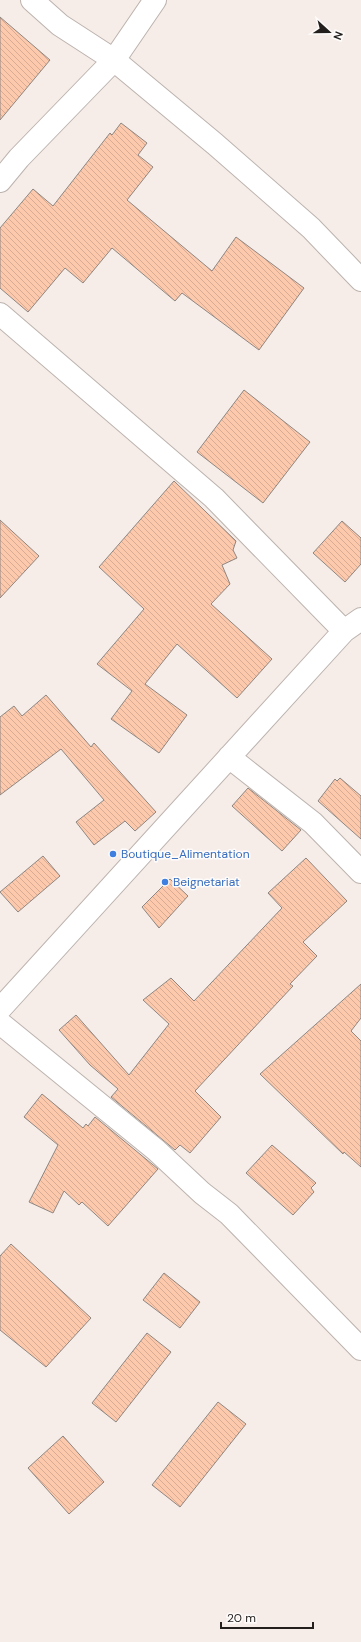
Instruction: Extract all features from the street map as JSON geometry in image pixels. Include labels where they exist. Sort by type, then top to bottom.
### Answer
[{"type":"street","points":[[32,0],[60,25],[114,60],[215,144],[311,228],[361,280]]},
{"type":"street","points":[[0,181],[19,158],[114,60],[155,0]]},
{"type":"street","points":[[0,314],[214,498],[353,625],[229,757],[0,1009]]},
{"type":"street","points":[[229,757],[313,823],[361,872]]},
{"type":"street","points":[[0,1023],[156,1150],[202,1193],[229,1214],[361,1349]]},
{"type":"building","points":[[0,17],[50,60],[0,120]]},
{"type":"building","points":[[121,123],[147,143],[138,155],[153,167],[127,200],[212,271],[236,237],[304,288],[259,350],[182,293],[175,301],[112,248],[83,283],[65,268],[28,312],[0,288],[0,228],[33,189],[53,206],[110,133],[112,135]]},
{"type":"building","points":[[244,390],[310,442],[263,503],[197,452]]},
{"type":"building","points":[[174,481],[236,541],[233,550],[237,558],[222,565],[230,584],[211,604],[272,659],[237,698],[177,644],[145,684],[187,715],[159,753],[111,719],[132,691],[97,664],[144,609],[99,567]]},
{"type":"building","points":[[0,520],[39,556],[0,598]]},
{"type":"building","points":[[342,521],[361,538],[361,564],[345,582],[313,553]]},
{"type":"building","points":[[46,695],[91,747],[94,743],[156,812],[135,831],[125,821],[94,845],[76,822],[104,800],[61,749],[0,795],[0,717],[14,706],[22,716]]},
{"type":"building","points":[[340,778],[361,796],[361,839],[318,801],[335,779],[337,781]]},
{"type":"building","points":[[248,788],[301,830],[282,851],[232,806]]},
{"type":"building","points":[[43,856],[60,876],[18,912],[0,892]]},
{"type":"building","points":[[306,858],[347,901],[303,942],[317,956],[290,984],[293,986],[195,1091],[221,1117],[190,1153],[180,1145],[175,1150],[111,1097],[118,1089],[90,1065],[59,1030],[76,1015],[129,1075],[169,1024],[143,1000],[171,978],[194,1001],[282,908],[268,893]]},
{"type":"building","points":[[170,879],[188,896],[159,928],[142,907]]},
{"type":"building","points":[[361,984],[361,1018],[351,1031],[361,1041],[361,1167],[344,1152],[343,1154],[260,1074]]},
{"type":"building","points":[[42,1094],[83,1128],[86,1124],[88,1126],[95,1117],[158,1169],[108,1226],[82,1202],[79,1205],[64,1191],[53,1213],[29,1202],[58,1145],[24,1117]]},
{"type":"building","points":[[272,1145],[316,1183],[311,1188],[314,1192],[293,1215],[246,1173]]},
{"type":"building","points":[[11,1244],[91,1318],[46,1367],[0,1330],[0,1256]]},
{"type":"building","points":[[164,1273],[200,1302],[180,1328],[143,1300]]},
{"type":"building","points":[[147,1333],[171,1352],[116,1422],[92,1403]]},
{"type":"building","points":[[218,1402],[246,1424],[180,1507],[152,1485]]},
{"type":"building","points":[[63,1436],[104,1482],[69,1514],[28,1468]]},
{"type":"place","name":"Boutique_Alimentation","points":[[113,854]]},
{"type":"place","name":"Beignetariat","points":[[165,882]]}]
